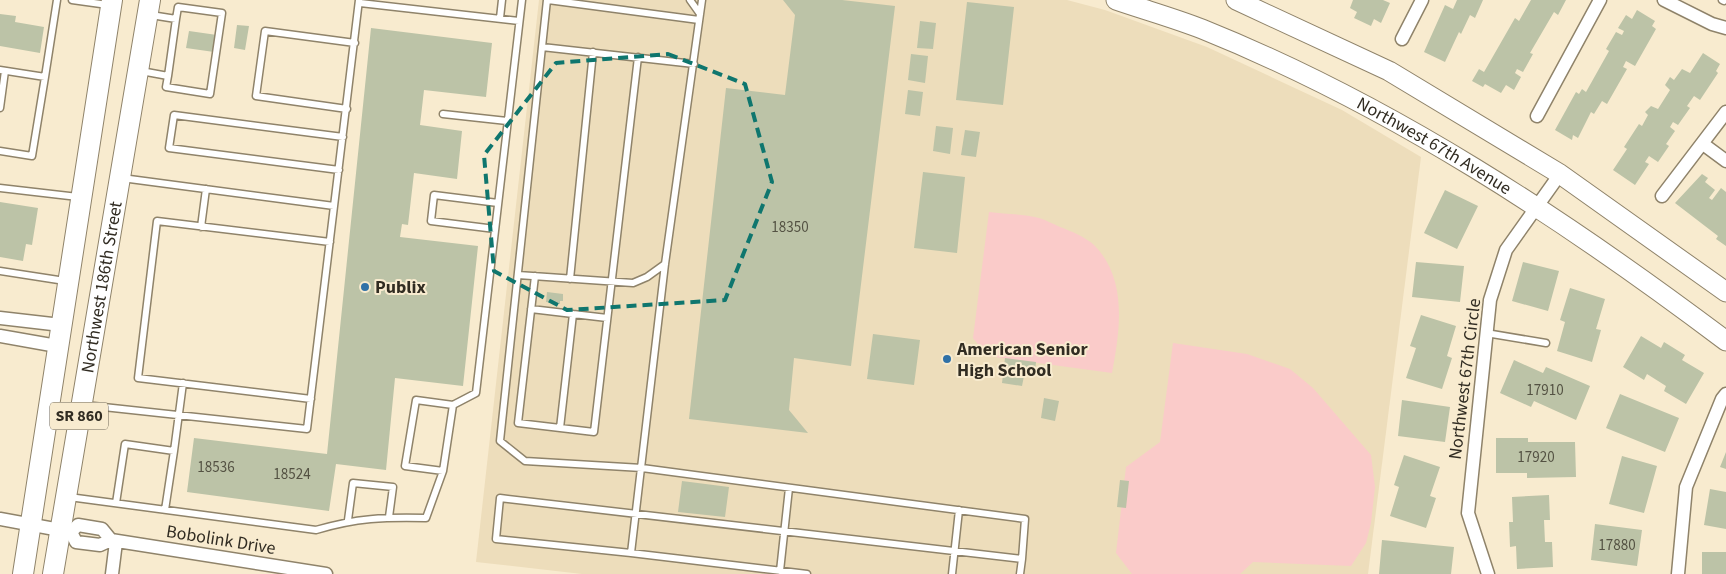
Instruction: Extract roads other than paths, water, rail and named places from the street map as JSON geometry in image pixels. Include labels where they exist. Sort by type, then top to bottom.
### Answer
[{"type":"main road","name":"Northwest 67th Avenue","points":[[1116,0],[1202,28],[1334,89],[1382,114],[1537,208],[1726,341]]},
{"type":"main road","points":[[1236,0],[1390,71],[1560,174],[1726,292]]},
{"type":"main road","name":"Northwest 186th Street","points":[[23,574],[57,346],[69,282],[112,3]]},
{"type":"main road","name":"Northwest 186th Street","points":[[53,574],[65,531],[65,497],[118,178],[149,8]]},
{"type":"main road","points":[[82,198],[118,178]]},
{"type":"street","points":[[1402,39],[1422,0]]},
{"type":"street","points":[[1537,116],[1600,0]]},
{"type":"street","points":[[1664,0],[1712,24],[1726,28]]},
{"type":"street","points":[[1662,196],[1726,112]]},
{"type":"street","points":[[1703,144],[1726,161]]},
{"type":"street","name":"Northwest 67th Circle","points":[[1488,574],[1468,513],[1490,300],[1506,250],[1560,174]]},
{"type":"street","points":[[0,318],[61,325]]},
{"type":"street","points":[[0,336],[57,346]]},
{"type":"street","points":[[1678,574],[1686,487],[1722,399],[1726,394]]},
{"type":"street","name":"Bobolink Drive","points":[[0,519],[65,531],[76,542],[100,546],[114,541],[326,574]]},
{"type":"street","points":[[112,574],[114,541]]},
{"type":"lane","points":[[0,151],[32,156],[57,0]]},
{"type":"lane","points":[[72,0],[112,3]]},
{"type":"lane","points":[[500,18],[502,0]]},
{"type":"lane","points":[[443,471],[405,466],[416,400],[453,405],[476,393],[522,0]]},
{"type":"lane","points":[[700,17],[548,0],[500,441],[525,461],[642,468],[1025,519],[1020,574]]},
{"type":"lane","points":[[690,0],[700,17]]},
{"type":"lane","points":[[631,553],[665,264],[702,0]]},
{"type":"lane","points":[[81,405],[307,429],[360,2],[520,20]]},
{"type":"lane","points":[[178,7],[222,13],[210,94],[166,87],[168,76],[178,7]]},
{"type":"lane","points":[[149,8],[176,19]]},
{"type":"lane","points":[[346,109],[256,96],[265,31],[355,44]]},
{"type":"lane","points":[[542,46],[694,64]]},
{"type":"lane","points":[[570,279],[594,52]]},
{"type":"lane","points":[[535,276],[518,423],[594,432],[638,57]]},
{"type":"lane","points":[[0,108],[3,70],[45,77]]},
{"type":"lane","points":[[138,71],[168,76]]},
{"type":"lane","points":[[443,114],[507,122]]},
{"type":"lane","points":[[339,170],[169,148],[174,115],[343,137]]},
{"type":"lane","points":[[118,178],[334,206]]},
{"type":"lane","points":[[0,188],[82,198]]},
{"type":"lane","points":[[201,227],[206,189]]},
{"type":"lane","points":[[495,229],[431,221],[434,195],[498,203]]},
{"type":"lane","points":[[311,399],[138,378],[157,221],[330,242]]},
{"type":"lane","points":[[518,275],[633,283],[641,280],[665,264]]},
{"type":"lane","points":[[0,271],[69,282]]},
{"type":"lane","points":[[531,309],[607,318]]},
{"type":"lane","points":[[560,428],[573,314]]},
{"type":"lane","points":[[1486,333],[1546,342]]},
{"type":"lane","points":[[166,510],[183,383]]},
{"type":"lane","points":[[65,497],[316,530],[348,520],[389,517],[426,518],[443,471],[453,405]]},
{"type":"lane","points":[[116,503],[125,444],[174,451]]},
{"type":"lane","points":[[348,520],[353,482],[393,488],[389,517]]},
{"type":"lane","points":[[780,571],[789,488]]},
{"type":"lane","points":[[807,574],[496,539],[500,498],[1022,560]]},
{"type":"lane","points":[[952,574],[959,510]]},
{"type":"place","name":"Publix","points":[[365,287]]},
{"type":"place","name":"American Senior High School","points":[[947,359]]}]
